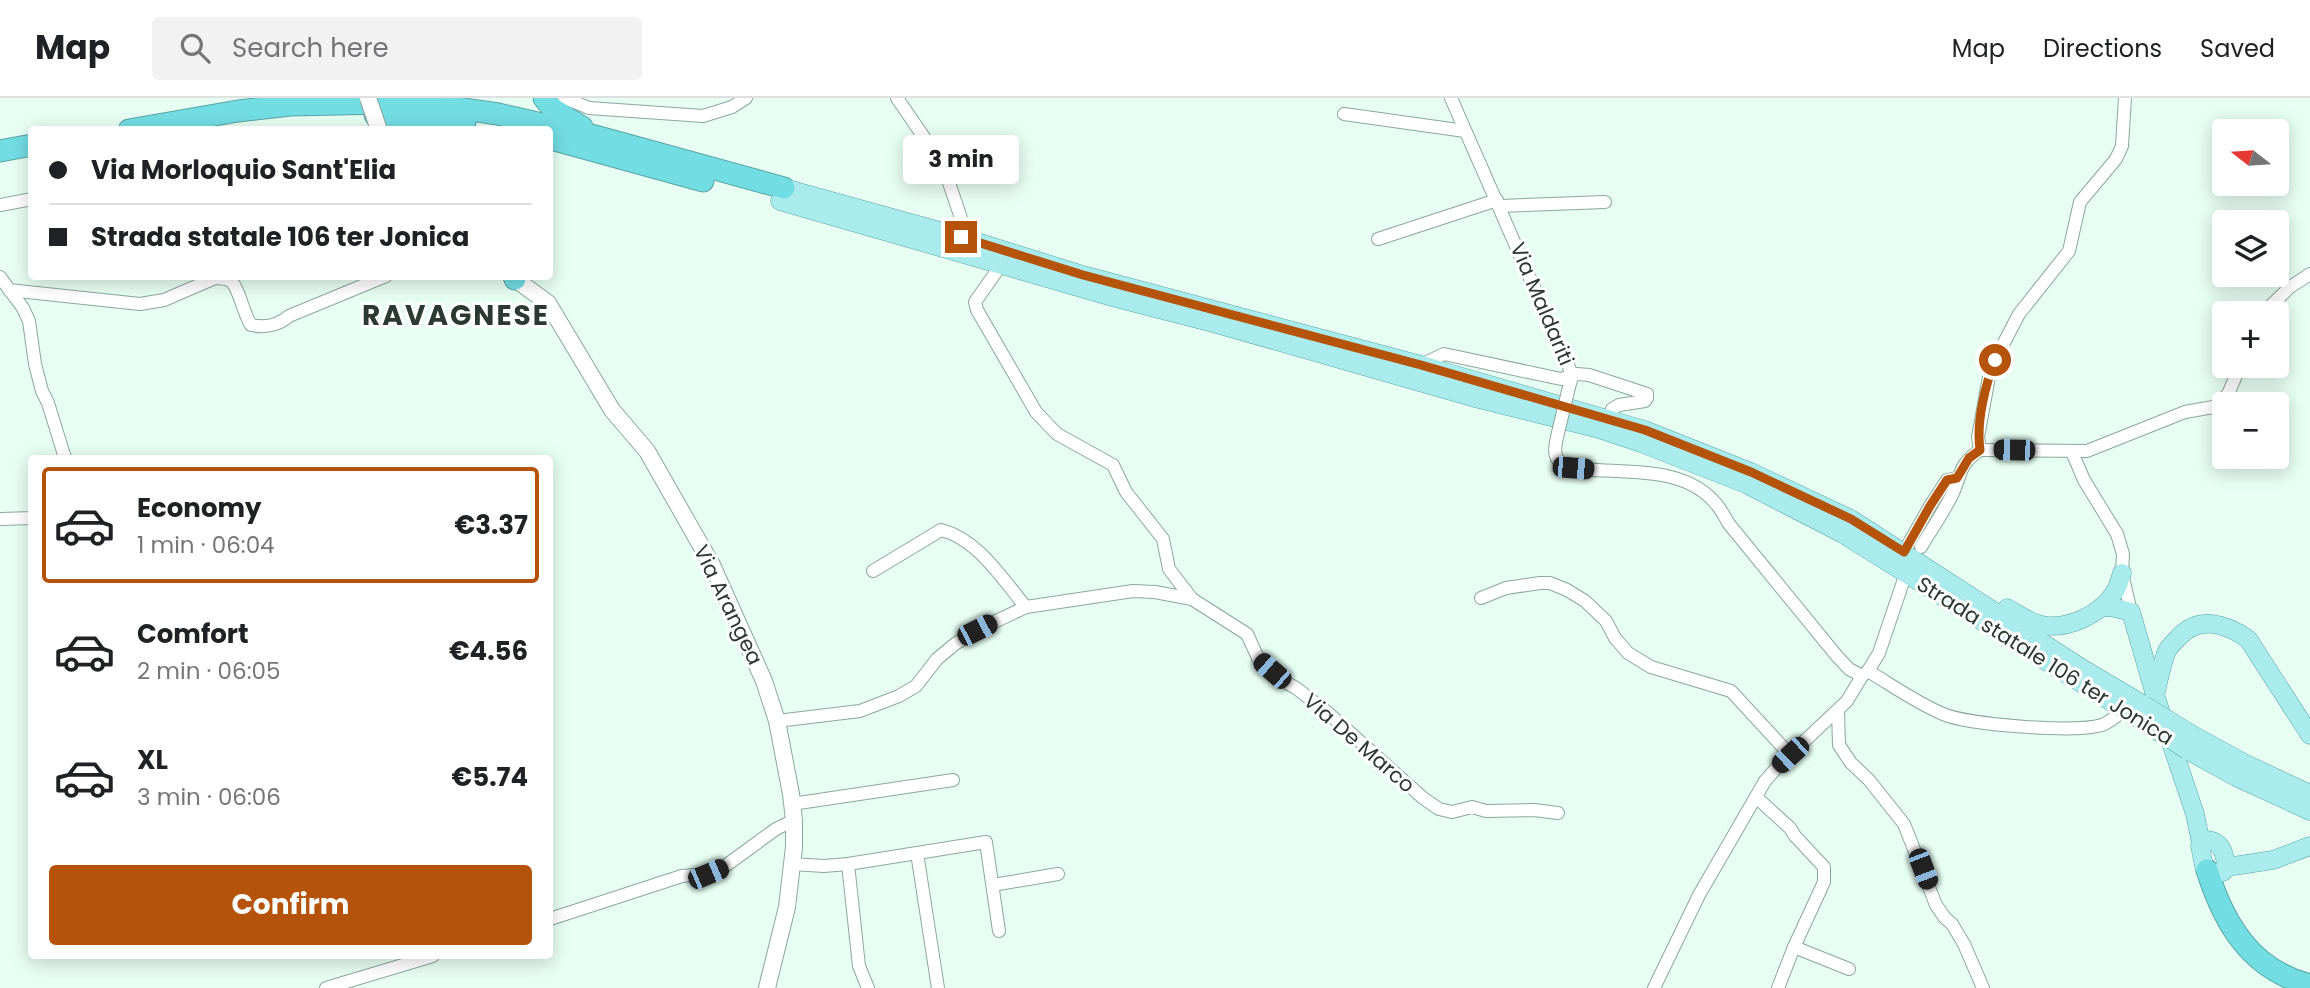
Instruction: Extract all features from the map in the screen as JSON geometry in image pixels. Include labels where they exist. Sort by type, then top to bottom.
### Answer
[{"type":"highway","points":[[152,126],[290,105],[423,103],[480,101],[492,98]]},
{"type":"highway","points":[[544,98],[566,118],[599,137]]},
{"type":"highway","points":[[423,103],[498,114],[551,126]]},
{"type":"highway","points":[[230,126],[284,118],[473,122],[490,126]]},
{"type":"highway","points":[[553,127],[599,137],[782,195]]},
{"type":"highway","points":[[553,140],[782,195]]},
{"type":"highway","points":[[0,151],[28,146]]},
{"type":"highway","points":[[0,164],[28,160]]},
{"type":"highway","points":[[2219,870],[2226,901],[2237,923],[2253,943],[2269,957],[2307,980]]},
{"type":"main road","name":"Strada statale 106 ter Jonica","points":[[782,195],[961,237],[1083,275],[1609,418],[1751,472],[1912,550],[1942,579],[2140,707],[2236,777],[2310,811]]},
{"type":"main road","name":"Strada statale 106 ter Jonica","points":[[782,195],[1116,299],[1217,324],[1479,399],[1600,429],[1653,447],[1746,484],[1843,534],[2140,707]]},
{"type":"main road","points":[[1942,579],[1954,577],[2039,625],[2054,626],[2080,621],[2100,608],[2114,593],[2122,573]]},
{"type":"main road","points":[[2100,608],[2112,607],[2131,612],[2140,707],[2208,842],[2200,854],[2219,870],[2273,860],[2310,846]]},
{"type":"main road","points":[[2140,707],[2168,649],[2185,630],[2204,624],[2220,624],[2248,639],[2310,735]]},
{"type":"main road","name":"Strada statale 106 ter Jonica","points":[[2189,742],[2244,763],[2310,794]]},
{"type":"street","points":[[368,98],[380,122]]},
{"type":"street","points":[[564,98],[589,108],[702,116],[732,107],[746,98]]},
{"type":"street","points":[[897,98],[943,166],[964,227],[961,237]]},
{"type":"street","name":"Via Maldariti","points":[[1451,98],[1499,203],[1571,382],[1554,451],[1560,463],[1566,467],[1670,477],[1689,482],[1717,504],[1729,524],[1836,655],[1849,669],[1865,674]]},
{"type":"street","points":[[1980,450],[1978,437],[1989,377],[1995,360],[2019,314],[2069,251],[2080,202],[2116,159],[2122,146],[2125,98]]},
{"type":"street","points":[[1344,114],[1465,131]]},
{"type":"street","points":[[0,205],[28,200]]},
{"type":"street","points":[[1378,239],[1499,203],[1605,202]]},
{"type":"street","points":[[1001,265],[975,302],[977,310],[1036,412],[1056,434],[1112,465],[1132,500],[1163,539],[1169,569],[1192,599]]},
{"type":"street","points":[[2275,301],[2306,276]]},
{"type":"street","points":[[0,277],[23,308],[29,321],[41,391],[48,403],[64,455]]},
{"type":"street","points":[[9,290],[140,304],[154,303],[210,280]]},
{"type":"street","points":[[228,280],[232,283],[246,318],[251,325],[259,327],[281,323],[289,316],[376,280]]},
{"type":"street","name":"Via Arangea","points":[[518,280],[548,303],[612,410],[647,451],[712,565],[764,681],[777,721],[793,812],[792,864],[787,907],[767,988]]},
{"type":"street","points":[[1421,365],[1444,354],[1571,382],[1577,374],[1589,375],[1647,394],[1645,401],[1619,405],[1612,409],[1609,418]]},
{"type":"street","points":[[1912,550],[1930,506],[1947,480],[1957,478],[1969,458],[1980,450],[2087,451],[2185,412],[2219,406],[2234,378]]},
{"type":"street","points":[[2072,452],[2084,480],[2117,534],[2123,554],[2122,573],[2131,612]]},
{"type":"street","points":[[0,519],[28,518]]},
{"type":"street","points":[[873,571],[941,530],[952,533],[976,549],[1026,607]]},
{"type":"street","points":[[1654,988],[1699,895],[1765,781],[1847,701],[1880,653],[1904,579]]},
{"type":"street","points":[[1481,598],[1506,588],[1540,583],[1550,583],[1567,590],[1585,601],[1606,621],[1615,638],[1628,653],[1651,667],[1731,691],[1790,755]]},
{"type":"street","points":[[777,721],[860,711],[900,696],[916,686],[937,659],[955,644],[977,630],[1026,607],[1133,590],[1192,599]]},
{"type":"street","name":"Via De Marco","points":[[1192,599],[1247,634],[1259,660],[1327,712],[1423,798],[1439,808],[1452,812],[1472,807],[1486,811],[1534,810],[1558,813]]},
{"type":"street","points":[[1865,674],[1944,715],[1966,721],[2063,729],[2106,724],[2140,707]]},
{"type":"street","points":[[1838,711],[1839,745],[1851,763],[1870,780],[1904,824],[1936,905],[1964,944],[1983,988]]},
{"type":"street","points":[[553,918],[682,876],[708,874],[721,869],[776,829],[793,812],[953,780]]},
{"type":"street","points":[[1756,797],[1790,828],[1824,867],[1824,882],[1778,988]]},
{"type":"street","points":[[792,864],[848,864],[986,842],[999,931]]},
{"type":"street","points":[[917,853],[938,988]]},
{"type":"street","points":[[848,864],[859,966],[868,988]]},
{"type":"street","points":[[993,885],[1058,874]]},
{"type":"street","points":[[1794,947],[1849,969]]},
{"type":"street","points":[[326,988],[423,959]]},
{"type":"district","name":"RAVAGNESE","points":[[456,315]]},
{"type":"route","points":[[961,237],[1083,275],[1421,365],[1645,430],[1751,472],[1851,519],[1904,552],[1947,480],[1957,478],[1969,458],[1980,450],[1978,437],[1989,377],[1995,360]]}]
